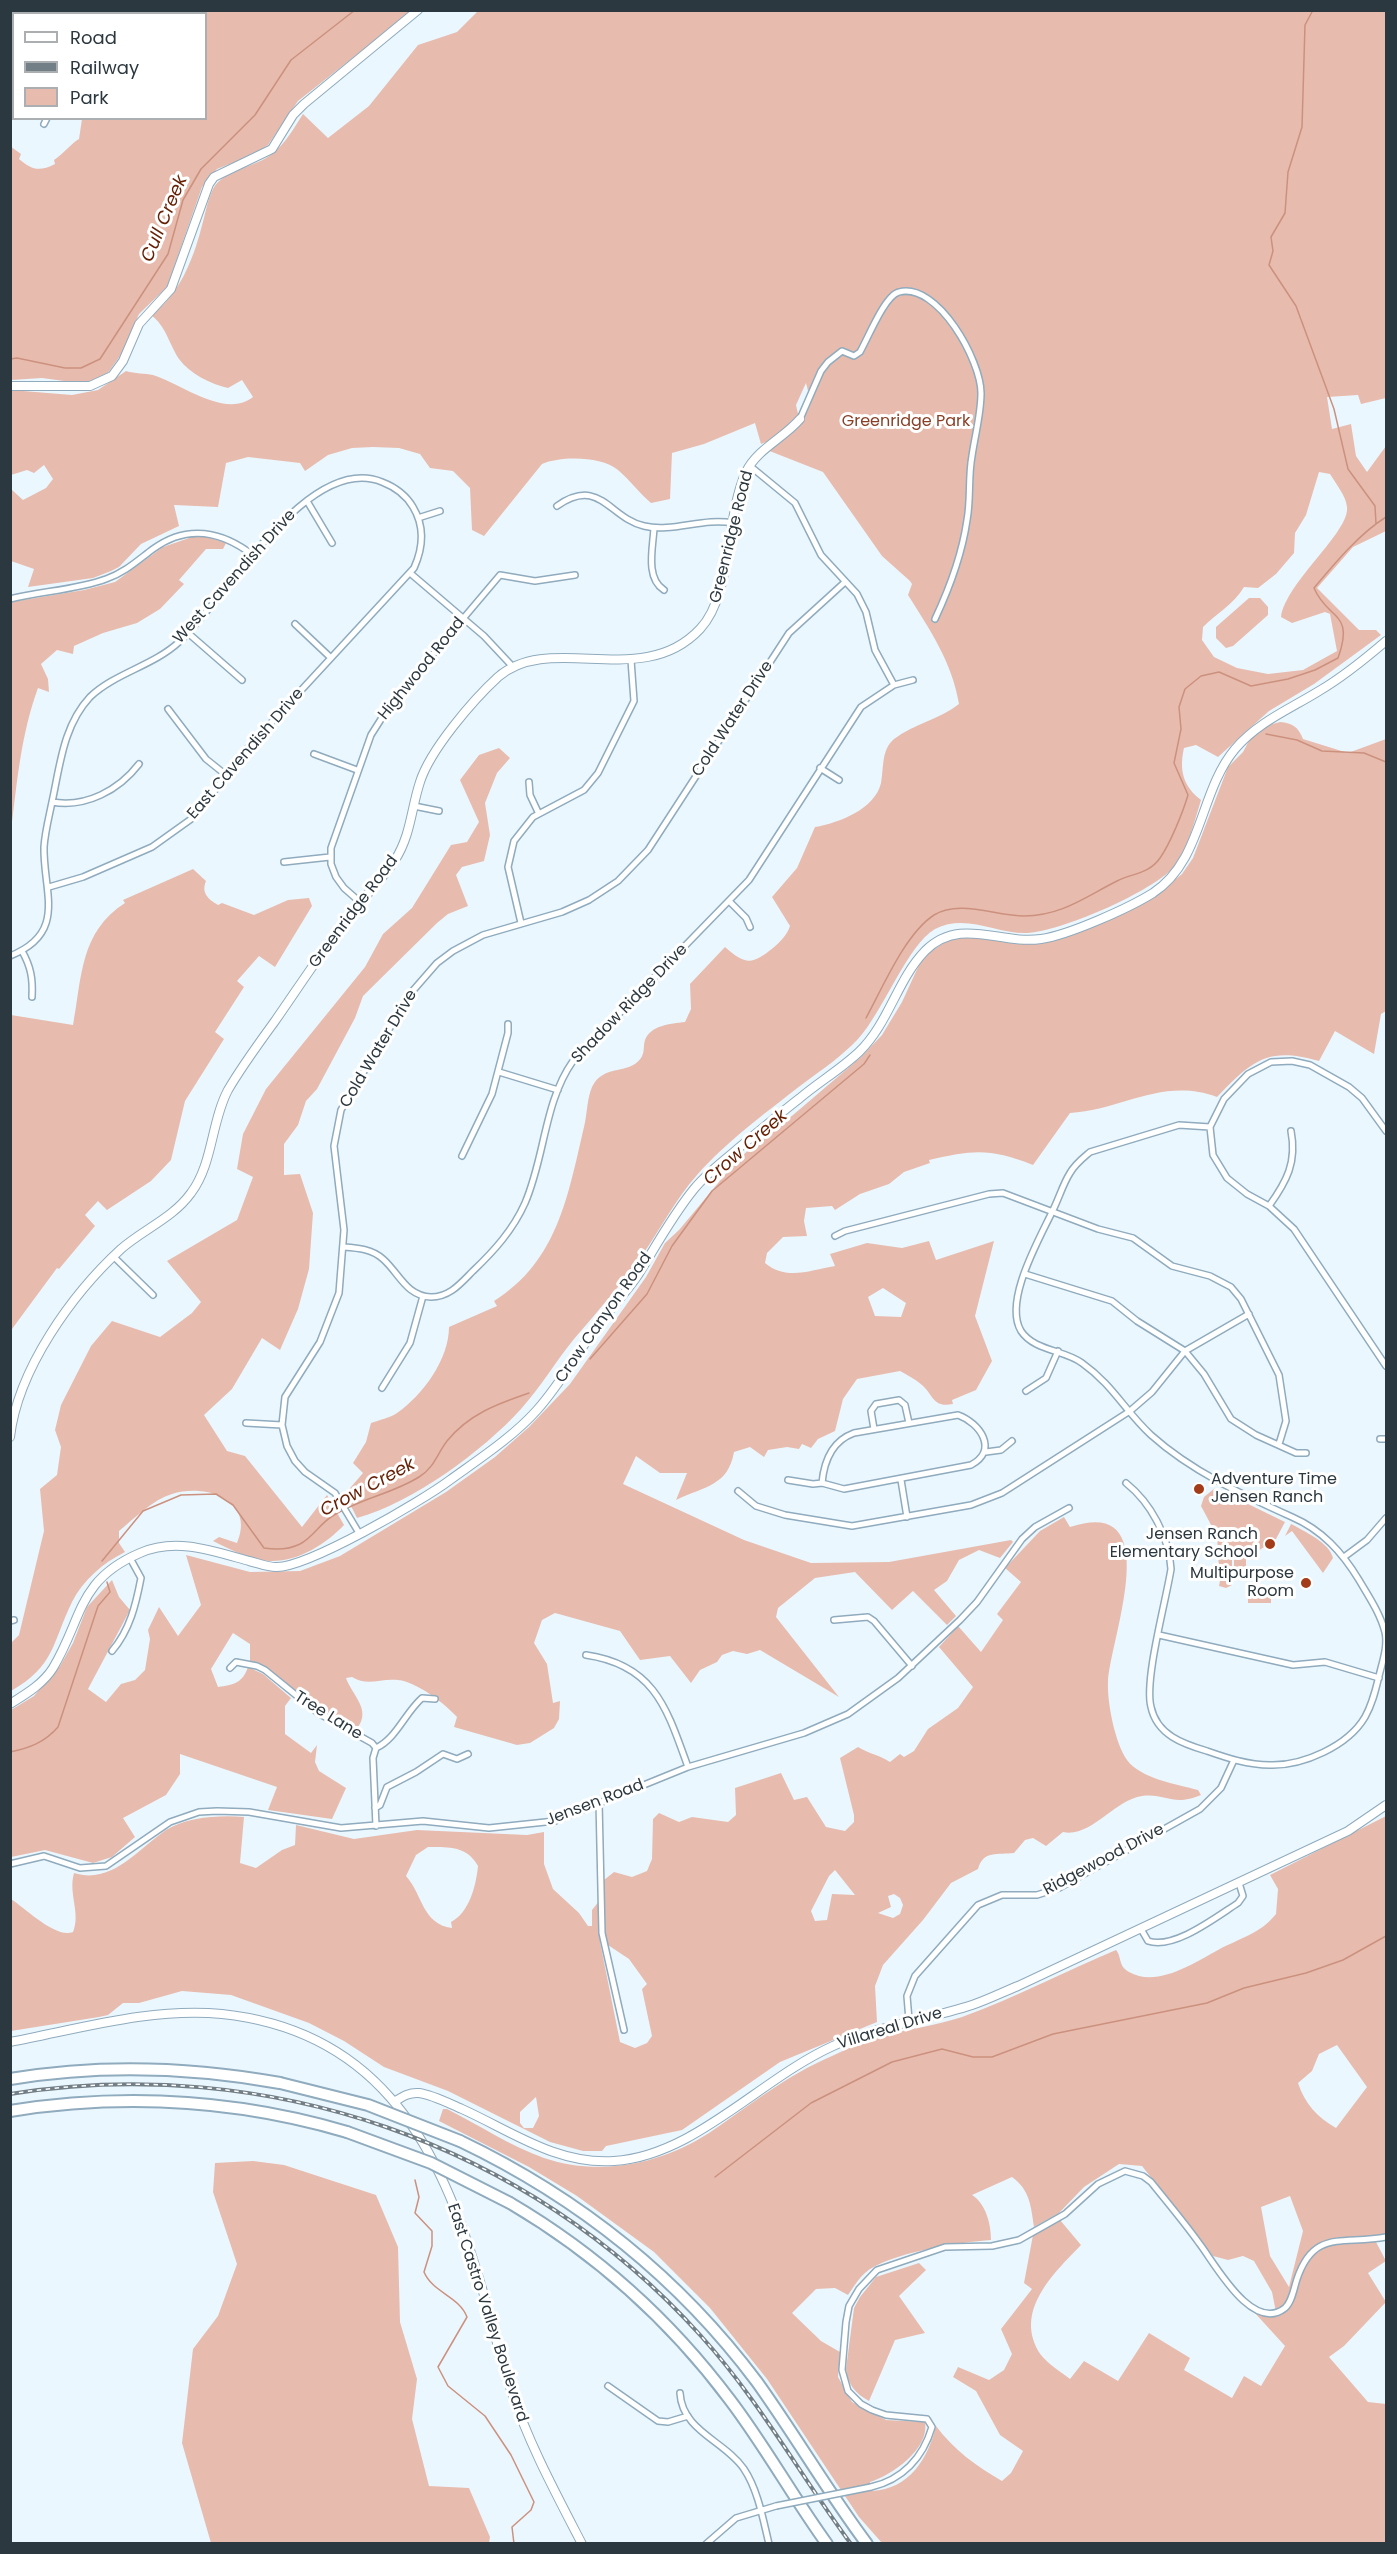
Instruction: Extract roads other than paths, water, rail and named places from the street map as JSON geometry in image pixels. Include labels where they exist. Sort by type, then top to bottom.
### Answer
[{"type":"highway","points":[[10,2079],[77,2071],[148,2069],[219,2074],[280,2083],[380,2109],[460,2141],[560,2196],[608,2231],[670,2284],[749,2372],[867,2544]]},
{"type":"highway","points":[[10,2111],[89,2102],[182,2102],[268,2113],[347,2132],[431,2163],[510,2203],[595,2261],[676,2335],[731,2401],[828,2544]]},
{"type":"street","points":[[10,386],[90,386],[102,383],[115,373],[139,324],[171,289],[202,199],[214,177],[272,148],[293,115],[304,104],[418,10]]},
{"type":"street","name":"Greenridge Road","points":[[10,1437],[12,1417],[30,1372],[56,1327],[114,1257],[173,1212],[190,1194],[200,1177],[226,1093],[360,902],[397,857],[409,831],[420,780],[436,749],[495,680],[513,667],[542,659],[631,660],[682,644],[703,626],[719,597],[733,523],[744,478],[750,466],[800,419],[828,362],[842,351],[854,356],[860,352],[889,297],[899,292],[914,293],[928,299],[951,321],[976,367],[981,391],[971,457],[968,518],[953,576],[936,619]]},
{"type":"street","points":[[750,466],[795,503],[821,555],[862,602],[875,650],[894,685]]},
{"type":"street","name":"West Cavendish Drive","points":[[10,956],[22,951],[38,937],[48,919],[51,905],[44,846],[65,739],[81,708],[100,689],[157,658],[188,633],[279,524],[307,501],[341,482],[366,478],[385,483],[400,492],[411,504],[418,518],[422,542],[417,560],[410,573]]},
{"type":"street","points":[[557,506],[567,499],[591,496],[606,502],[635,524],[654,528],[712,520],[733,523]]},
{"type":"street","points":[[307,501],[332,543]]},
{"type":"street","points":[[418,518],[440,512]]},
{"type":"street","points":[[654,528],[652,576],[658,586],[664,590]]},
{"type":"street","points":[[10,599],[106,579],[124,571],[164,542],[187,534],[207,532],[222,536],[240,545],[254,556]]},
{"type":"street","points":[[410,573],[503,654],[513,667]]},
{"type":"street","name":"East Cavendish Drive","points":[[49,887],[82,877],[160,842],[194,818],[226,775],[410,573]]},
{"type":"street","name":"Highwood Road","points":[[330,857],[332,838],[371,735],[390,705],[500,575],[535,581],[575,575]]},
{"type":"street","name":"Cold Water Drive","points":[[359,1533],[335,1493],[299,1465],[287,1446],[282,1425],[284,1404],[290,1387],[312,1355],[329,1324],[339,1293],[344,1247],[334,1146],[338,1120],[346,1100],[410,994],[437,963],[470,941],[521,923],[562,912],[589,900],[632,868],[648,850],[789,633],[845,582]]},
{"type":"street","points":[[295,624],[332,658]]},
{"type":"street","points":[[188,633],[242,680]]},
{"type":"street","name":"Crow Canyon Road","points":[[10,1704],[38,1685],[53,1668],[89,1591],[102,1576],[130,1558],[163,1546],[192,1546],[266,1566],[294,1566],[424,1498],[529,1418],[629,1288],[659,1238],[695,1187],[779,1114],[862,1049],[884,1019],[910,971],[926,950],[946,937],[962,932],[978,932],[1020,941],[1043,939],[1073,929],[1153,892],[1168,880],[1191,847],[1217,778],[1238,745],[1271,718],[1345,675],[1386,641]]},
{"type":"street","points":[[521,923],[512,891],[509,860],[519,831],[538,812],[576,795],[598,773],[634,701],[631,660]]},
{"type":"street","name":"Shadow Ridge Drive","points":[[423,1296],[439,1296],[454,1289],[494,1252],[511,1229],[526,1202],[558,1090],[567,1070],[581,1052],[729,901],[760,865],[861,707],[894,685],[913,680]]},
{"type":"street","points":[[168,710],[206,759],[226,775]]},
{"type":"street","points":[[314,754],[357,770]]},
{"type":"street","points":[[52,802],[76,804],[85,801],[117,786],[139,764]]},
{"type":"street","points":[[820,768],[839,780]]},
{"type":"street","points":[[529,782],[530,795],[538,812]]},
{"type":"street","points":[[414,806],[439,811]]},
{"type":"street","points":[[284,862],[330,857],[340,883],[360,902]]},
{"type":"street","points":[[729,901],[746,918],[750,927]]},
{"type":"street","points":[[22,951],[31,973],[32,998]]},
{"type":"street","points":[[462,1156],[483,1117],[499,1072],[508,1024]]},
{"type":"street","points":[[1386,1131],[1362,1098],[1349,1087],[1310,1065],[1292,1061],[1270,1062],[1248,1074],[1224,1099],[1210,1127],[1214,1155],[1227,1178],[1247,1194],[1269,1206],[1294,1229],[1386,1366]]},
{"type":"street","points":[[499,1072],[558,1090]]},
{"type":"street","points":[[1126,1483],[1136,1491],[1160,1527],[1170,1552],[1171,1569],[1148,1696],[1154,1718],[1171,1737],[1234,1760],[1271,1766],[1296,1762],[1337,1745],[1364,1719],[1373,1702],[1386,1635],[1376,1609],[1344,1557],[1314,1529],[1234,1490],[1155,1438],[1108,1384],[1079,1360],[1036,1344],[1021,1331],[1017,1321],[1017,1302],[1025,1274],[1071,1170],[1090,1152],[1179,1125],[1210,1127]]},
{"type":"street","points":[[1269,1206],[1285,1184],[1294,1162],[1291,1131]]},
{"type":"street","points":[[835,1236],[844,1231],[989,1194],[1018,1197],[1098,1229],[1133,1238],[1172,1266],[1224,1281],[1241,1299],[1279,1375],[1286,1420],[1279,1444]]},
{"type":"street","points":[[344,1247],[374,1253],[383,1259],[404,1285],[423,1296],[410,1343],[382,1388]]},
{"type":"street","points":[[114,1257],[153,1295]]},
{"type":"street","points":[[1025,1274],[1105,1297],[1185,1351],[1204,1374],[1231,1419],[1256,1435],[1296,1454],[1306,1453]]},
{"type":"street","points":[[738,1491],[756,1506],[824,1523],[852,1526],[971,1505],[1002,1493],[1130,1412],[1152,1392],[1185,1351],[1249,1314]]},
{"type":"street","points":[[1026,1391],[1046,1378],[1058,1351]]},
{"type":"street","points":[[874,1430],[871,1411],[876,1404],[899,1400],[905,1405],[909,1423]]},
{"type":"street","points":[[788,1480],[822,1483],[844,1489],[902,1479],[971,1465],[982,1459],[986,1452],[985,1442],[967,1418],[958,1415],[842,1438],[834,1446],[824,1468],[822,1483]]},
{"type":"street","points":[[246,1424],[282,1425]]},
{"type":"street","points":[[986,1452],[1001,1450],[1012,1441]]},
{"type":"street","points":[[902,1479],[907,1517]]},
{"type":"street","name":"Jensen Road","points":[[10,1864],[44,1856],[80,1868],[106,1866],[170,1822],[199,1812],[217,1810],[249,1812],[341,1828],[423,1821],[489,1827],[555,1821],[688,1767],[771,1744],[834,1722],[912,1666],[977,1602],[1022,1539],[1035,1527],[1069,1508]]},
{"type":"street","points":[[1344,1557],[1367,1540],[1386,1518]]},
{"type":"street","points":[[112,1651],[121,1640],[134,1611],[141,1578],[130,1558]]},
{"type":"street","points":[[834,1620],[868,1617],[912,1666]]},
{"type":"street","points":[[1159,1635],[1203,1644],[1223,1652],[1293,1665],[1325,1662],[1379,1678]]},
{"type":"street","points":[[586,1655],[620,1662],[636,1672],[666,1708],[688,1767]]},
{"type":"street","name":"Tree Lane","points":[[230,1668],[236,1662],[257,1665],[318,1713],[376,1748],[373,1758],[376,1826]]},
{"type":"street","points":[[376,1748],[390,1738],[409,1711],[422,1698],[435,1699]]},
{"type":"street","points":[[375,1808],[387,1787],[395,1781],[416,1772],[443,1754],[457,1759],[468,1754]]},
{"type":"street","name":"Ridgewood Drive","points":[[909,2020],[907,1996],[915,1976],[978,1905],[1002,1895],[1037,1895],[1059,1888],[1200,1809],[1221,1788],[1234,1760]]},
{"type":"street","points":[[599,1802],[602,1933],[624,2030]]},
{"type":"street","name":"Villareal Drive","points":[[394,2102],[410,2093],[425,2094],[469,2112],[527,2142],[580,2160],[615,2161],[646,2156],[675,2146],[796,2065],[834,2046],[909,2020],[972,2005],[1141,1929],[1348,1831],[1386,1805]]},
{"type":"street","points":[[1141,1929],[1148,1941],[1157,1945],[1185,1935],[1238,1904],[1243,1896],[1239,1883]]},
{"type":"street","name":"East Castro Valley Boulevard","points":[[10,2042],[149,2017],[220,2014],[292,2030],[334,2048],[367,2072],[394,2102],[416,2132],[451,2201],[476,2269],[520,2418],[539,2462],[582,2544]]},
{"type":"street","points":[[706,2544],[733,2520],[760,2509],[871,2487],[889,2481],[908,2468],[922,2450],[932,2427],[927,2419],[886,2415],[873,2410],[852,2396],[845,2385],[842,2370],[849,2306],[859,2289],[878,2270],[945,2247],[992,2246],[1019,2240],[1065,2214],[1098,2184],[1125,2171],[1143,2176],[1151,2182],[1200,2244],[1238,2298],[1263,2311],[1278,2312],[1287,2306],[1304,2261],[1316,2247],[1386,2237]]},
{"type":"street","points":[[608,2386],[658,2421],[668,2422],[688,2416]]},
{"type":"street","points":[[680,2393],[682,2405],[688,2416],[703,2433],[739,2463],[750,2480],[770,2544]]},
{"type":"waterway","name":"Cull Creek","points":[[10,359],[17,358],[65,368],[81,368],[100,359],[168,254],[183,200],[201,169],[255,115],[291,60],[355,10]]},
{"type":"waterway","points":[[1313,10],[1305,25],[1302,127],[1288,172],[1285,213],[1271,237],[1273,251],[1269,265],[1296,306],[1334,409],[1348,469],[1375,506],[1376,524]]},
{"type":"waterway","name":"Crow Creek","points":[[866,1018],[904,948],[923,924],[934,915],[955,908],[1024,916],[1050,913],[1117,881],[1146,870],[1156,863],[1172,836],[1188,795],[1174,763],[1181,729],[1179,707],[1185,689],[1201,676],[1219,672],[1251,686],[1288,679],[1315,670],[1338,658],[1342,643],[1342,624],[1320,599],[1314,588],[1357,540],[1386,517]]},
{"type":"waterway","points":[[1266,734],[1297,740],[1322,751],[1364,753],[1386,762]]},
{"type":"waterway","name":"Crow Creek","points":[[590,1359],[647,1294],[672,1246],[712,1191],[864,1064],[870,1055]]},
{"type":"waterway","name":"Crow Creek","points":[[102,1561],[143,1511],[181,1495],[216,1494],[233,1505],[264,1548],[282,1549],[296,1546],[341,1511],[409,1483],[424,1473],[432,1465],[447,1441],[474,1417],[529,1393]]},
{"type":"waterway","name":"Crow Creek","points":[[10,1752],[37,1744],[58,1727],[98,1606],[110,1592],[107,1582]]},
{"type":"waterway","points":[[715,2177],[811,2103],[892,2062],[942,2049],[973,2057],[992,2057],[1053,2034],[1207,2003],[1244,1988],[1306,1973],[1343,1960],[1386,1936]]},
{"type":"waterway","points":[[415,2180],[419,2197],[415,2213],[432,2231],[432,2246],[424,2272],[433,2285],[458,2304],[467,2317],[438,2367],[448,2386],[485,2416],[511,2455],[534,2502],[531,2510],[512,2527],[514,2544]]},
{"type":"railway","points":[[10,2094],[106,2085],[202,2087],[296,2102],[387,2127],[474,2164],[556,2211],[632,2269],[701,2336],[761,2412],[851,2544]]},
{"type":"place","name":"Adventure Time Jensen Ranch","points":[[1199,1489]]},
{"type":"place","name":"Jensen Ranch Elementary School","points":[[1270,1544]]},
{"type":"place","name":"Multipurpose Room","points":[[1306,1583]]},
{"type":"park label","name":"Greenridge Park","points":[[906,422]]}]
